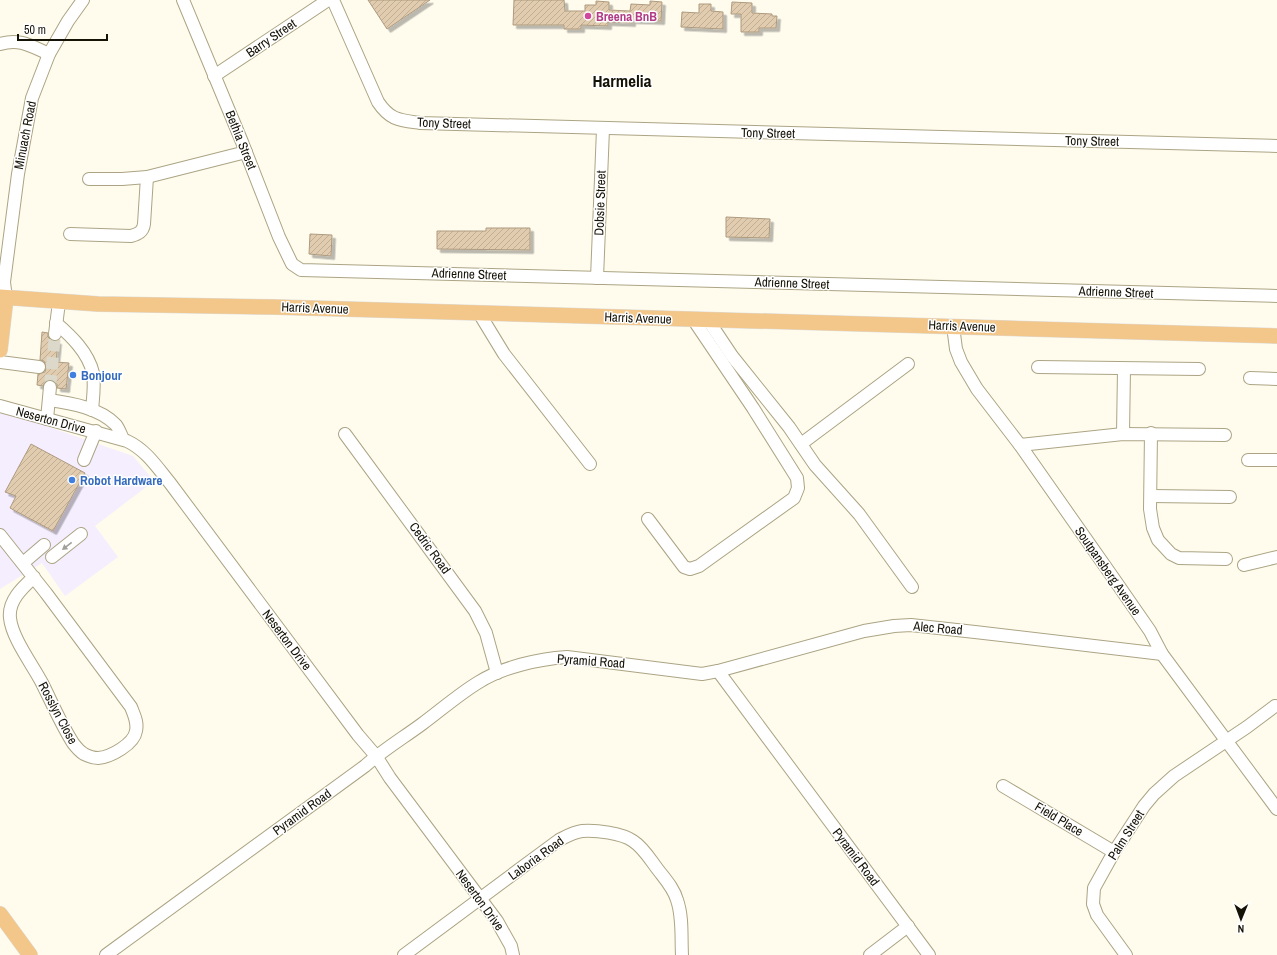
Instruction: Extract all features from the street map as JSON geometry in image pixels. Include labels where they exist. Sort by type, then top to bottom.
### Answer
[{"type":"main road","name":"Harris Avenue","points":[[3,292],[58,302],[1277,336]]},
{"type":"main road","points":[[0,350],[3,292]]},
{"type":"main road","points":[[0,914],[30,955]]},
{"type":"street","name":"Minuach Road","points":[[3,292],[18,174],[32,98],[49,54],[68,21],[83,0]]},
{"type":"street","name":"Bethia Street","points":[[183,0],[290,261],[299,269],[308,270]]},
{"type":"street","name":"Barry Street","points":[[214,76],[328,0]]},
{"type":"street","name":"Tony Street","points":[[333,0],[378,102],[385,113],[395,119],[420,123],[1277,146]]},
{"type":"street","points":[[0,44],[19,42],[26,43],[49,54]]},
{"type":"street","name":"Dobsie Street","points":[[597,278],[603,128]]},
{"type":"street","points":[[89,179],[147,177],[246,152]]},
{"type":"street","points":[[70,234],[131,236],[139,233],[143,229],[144,224],[147,177]]},
{"type":"street","name":"Adrienne Street","points":[[308,270],[1277,296]]},
{"type":"street","points":[[58,302],[56,329],[72,338],[90,363],[94,384],[92,410]]},
{"type":"street","points":[[479,313],[504,354],[590,464]]},
{"type":"street","points":[[648,519],[684,567],[690,569],[699,566],[794,498],[798,488],[796,478],[773,440],[692,319]]},
{"type":"street","points":[[708,320],[732,356],[785,421],[815,465],[859,514],[912,587]]},
{"type":"street","name":"Soutpansberg Avenue","points":[[954,326],[956,349],[961,362],[977,389],[1020,445],[1150,631],[1162,654],[1277,809]]},
{"type":"street","points":[[0,362],[39,368]]},
{"type":"street","points":[[801,444],[908,364]]},
{"type":"street","points":[[1038,367],[1199,369]]},
{"type":"street","points":[[1123,434],[1124,369]]},
{"type":"street","points":[[1250,378],[1277,379]]},
{"type":"street","points":[[47,419],[50,387]]},
{"type":"street","points":[[49,400],[76,404],[92,410],[107,418],[117,426],[123,439]]},
{"type":"street","name":"Neserton Drive","points":[[0,406],[123,439],[138,446],[153,461],[358,735],[376,756],[390,778],[481,900],[506,935],[513,955]]},
{"type":"street","points":[[84,460],[96,432]]},
{"type":"street","points":[[1151,433],[1150,509],[1155,535],[1161,544],[1171,554],[1179,558],[1226,559]]},
{"type":"street","name":"Cedric Road","points":[[345,434],[475,611],[486,633],[497,673]]},
{"type":"street","points":[[1020,445],[1045,441],[1123,434],[1225,434]]},
{"type":"street","points":[[1248,460],[1277,460]]},
{"type":"street","points":[[1151,496],[1230,497]]},
{"type":"street","points":[[52,557],[81,534]]},
{"type":"street","name":"Rosslyn Close","points":[[0,535],[34,577],[133,713],[137,724],[135,735],[128,744],[110,755],[93,757],[83,753],[77,748],[68,734],[42,682],[13,632],[10,609],[20,590],[34,577]]},
{"type":"street","points":[[23,563],[44,545]]},
{"type":"street","points":[[1244,565],[1277,557]]},
{"type":"street","name":"Alec Road","points":[[718,671],[864,631],[894,626],[911,626],[975,632],[1162,654]]},
{"type":"street","name":"Pyramid Road","points":[[106,955],[365,766],[376,756],[423,724],[465,691],[497,673],[548,659],[566,657],[702,674],[718,671],[929,955]]},
{"type":"street","name":"Palm Street","points":[[1126,955],[1098,915],[1093,904],[1094,888],[1114,852],[1144,806],[1154,794],[1174,776],[1247,728],[1275,706]]},
{"type":"street","name":"Field Place","points":[[1003,786],[1114,852]]},
{"type":"street","name":"Laboria Road","points":[[404,955],[481,900],[559,840],[568,835],[582,831],[625,836],[634,841],[640,847],[677,898],[682,955]]},
{"type":"street","points":[[870,955],[908,926]]},
{"type":"shaded area","points":[[0,410],[133,456],[154,481],[95,526],[118,557],[65,596],[42,563],[0,589]]},
{"type":"building","points":[[368,0],[430,0],[387,29]]},
{"type":"building","points":[[514,0],[564,0],[565,11],[585,11],[585,5],[596,5],[596,1],[609,2],[609,10],[630,11],[631,4],[650,5],[650,1],[662,2],[661,21],[632,20],[632,23],[608,22],[608,26],[581,25],[581,29],[564,29],[564,25],[513,25]]},
{"type":"building","points":[[732,2],[752,3],[752,13],[772,14],[772,16],[777,16],[776,28],[759,28],[759,32],[741,32],[741,14],[731,14]]},
{"type":"building","points":[[699,4],[711,4],[711,11],[723,12],[723,29],[681,27],[682,12],[699,13]]},
{"type":"building","points":[[726,217],[770,219],[769,238],[726,237]]},
{"type":"building","points":[[486,228],[530,228],[530,250],[437,249],[437,231],[486,231]]},
{"type":"building","points":[[310,234],[332,235],[331,256],[309,254]]},
{"type":"building","points":[[42,332],[48,333],[48,337],[51,340],[58,341],[56,362],[69,363],[66,389],[57,388],[57,384],[51,380],[47,380],[43,386],[37,385],[38,374],[45,372],[46,368],[44,361],[40,360]]},
{"type":"building","points":[[31,444],[85,473],[53,531],[10,508],[16,496],[5,492]]},
{"type":"tunnel","points":[[50,387],[55,334]]},
{"type":"place","name":"Breena BnB","points":[[588,16]]},
{"type":"place","name":"Bonjour","points":[[73,375]]},
{"type":"place","name":"Robot Hardware","points":[[72,480]]},
{"type":"district","name":"Harmelia","points":[[622,80]]}]
